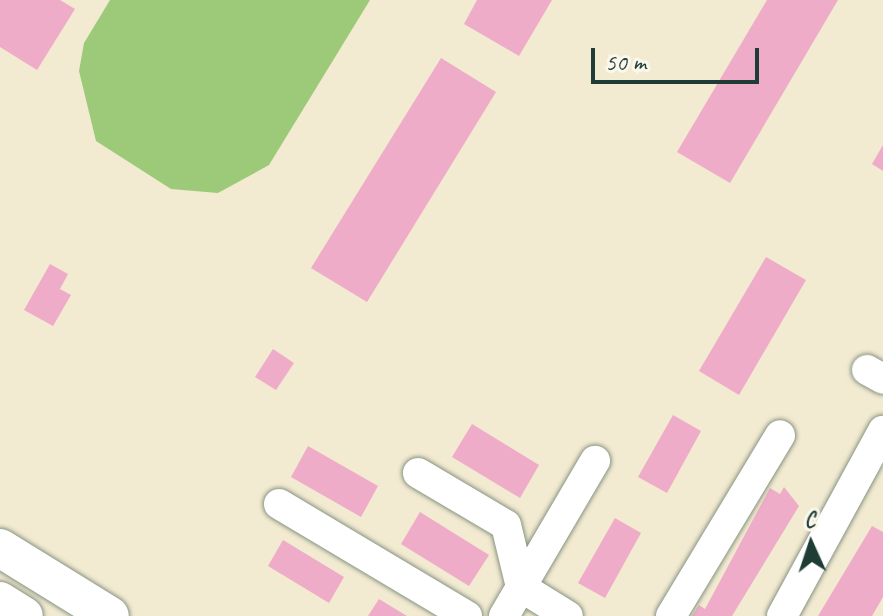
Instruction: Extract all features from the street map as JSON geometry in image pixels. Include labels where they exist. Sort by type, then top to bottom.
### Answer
[{"type":"main road","points":[[0,548],[110,616]]},
{"type":"main road","points":[[0,601],[24,616]]},
{"type":"lane","points":[[782,616],[872,489],[883,431]]},
{"type":"lane","points":[[671,616],[780,435]]},
{"type":"lane","points":[[504,616],[595,461]]},
{"type":"lane","points":[[418,473],[506,525],[521,587],[568,616]]},
{"type":"lane","points":[[279,504],[467,616]]},
{"type":"green space","points":[[110,0],[370,0],[269,165],[218,193],[171,189],[96,141],[79,71],[84,43]]},
{"type":"building","points":[[0,0],[60,0],[75,9],[37,70],[0,47]]},
{"type":"building","points":[[477,0],[552,0],[519,56],[464,24]]},
{"type":"building","points":[[767,0],[838,0],[730,183],[677,152]]},
{"type":"building","points":[[441,58],[496,92],[367,302],[311,268]]},
{"type":"building","points":[[883,145],[883,171],[872,164]]},
{"type":"building","points":[[766,257],[806,280],[739,395],[699,371]]},
{"type":"building","points":[[50,264],[68,274],[60,289],[71,295],[53,326],[24,310]]},
{"type":"building","points":[[273,349],[294,363],[276,390],[255,377]]},
{"type":"building","points":[[673,415],[701,431],[667,493],[638,477]]},
{"type":"building","points":[[472,424],[539,465],[520,498],[452,457]]},
{"type":"building","points":[[308,446],[378,486],[361,517],[291,477]]},
{"type":"building","points":[[784,487],[799,506],[732,616],[692,616],[699,605],[705,609],[770,488],[780,494]]},
{"type":"building","points":[[420,512],[489,555],[469,586],[401,544]]},
{"type":"building","points":[[615,518],[641,533],[605,598],[578,583]]},
{"type":"building","points":[[872,526],[883,532],[883,597],[872,616],[818,616]]},
{"type":"building","points":[[283,540],[344,577],[329,603],[268,566]]},
{"type":"building","points":[[379,599],[407,616],[368,616]]}]
